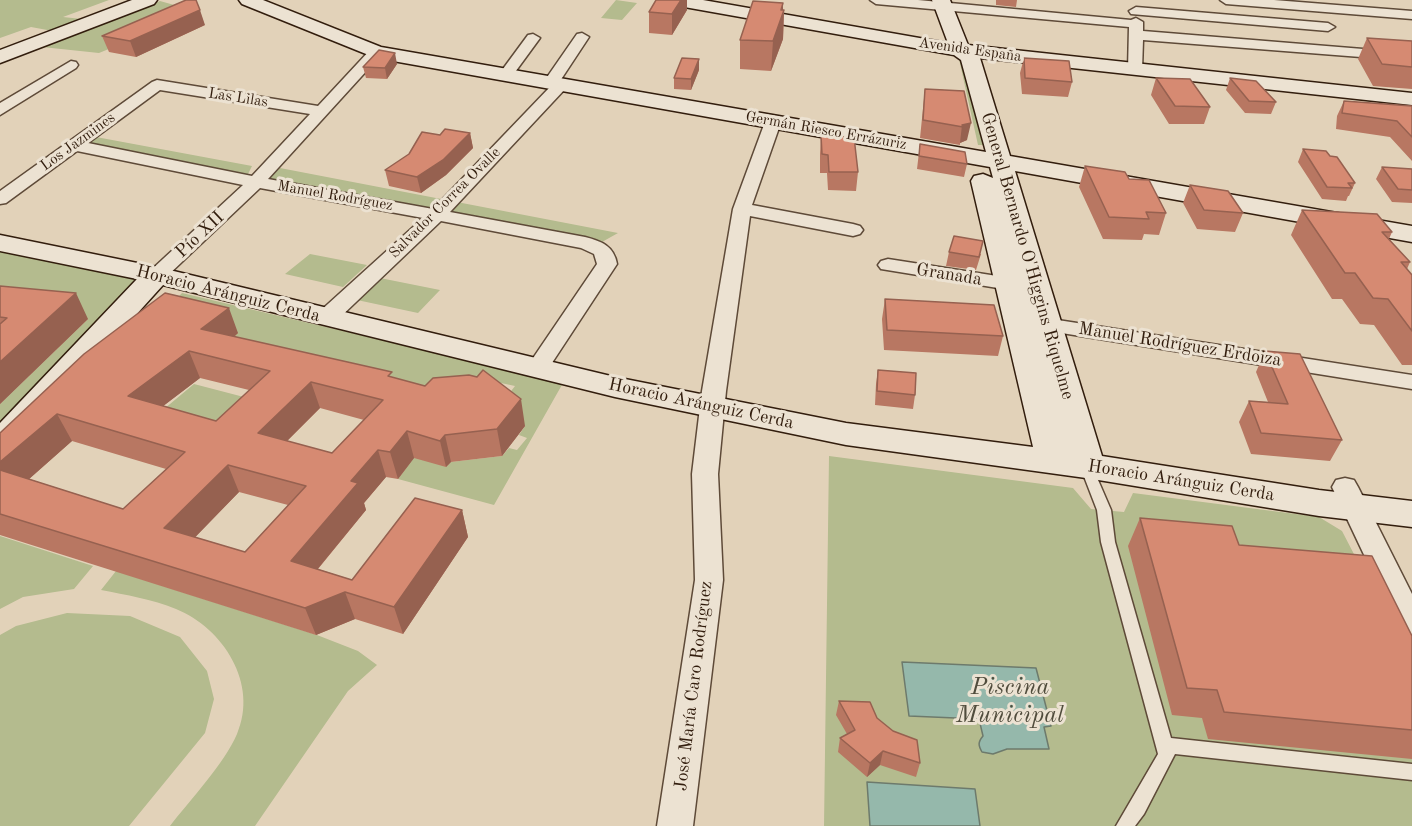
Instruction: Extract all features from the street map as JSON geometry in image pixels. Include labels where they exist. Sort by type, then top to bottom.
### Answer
[{"type":"street","points":[[0,57],[148,0]]},
{"type":"street","name":"Germán Riesco Errázuriz","points":[[248,0],[376,52],[1412,234]]},
{"type":"street","name":"Avenida España","points":[[673,0],[961,51],[1412,99]]},
{"type":"street","points":[[876,0],[1135,18],[1328,27]]},
{"type":"street","points":[[1226,0],[1314,3],[1412,15]]},
{"type":"street","name":"General Bernardo O'Higgins Riquelme","points":[[942,3],[961,51],[970,57],[1010,285],[1020,321],[1069,457]]},
{"type":"street","points":[[1314,3],[1344,52]]},
{"type":"street","points":[[1135,18],[1344,52],[1412,57]]},
{"type":"street","points":[[1135,18],[1135,70]]},
{"type":"street","name":"Salvador Correa Ovalle","points":[[331,313],[436,215],[556,84],[582,37]]},
{"type":"street","points":[[505,76],[533,38]]},
{"type":"street","points":[[0,51],[21,48]]},
{"type":"street","name":"Pío XII","points":[[0,444],[162,271],[256,182],[376,52]]},
{"type":"street","points":[[0,110],[71,65]]},
{"type":"street","name":"Las Lilas","points":[[157,85],[320,111]]},
{"type":"street","name":"Los Jazmines","points":[[0,199],[157,85]]},
{"type":"street","points":[[0,99],[16,100]]},
{"type":"street","name":"José María Caro Rodríguez","points":[[675,826],[709,580],[705,474],[714,399],[742,209],[773,122]]},
{"type":"street","name":"Manuel Rodríguez","points":[[74,145],[256,182],[578,241],[597,247],[604,253],[607,264],[541,362]]},
{"type":"street","name":"General Bernardo O'Higgins Riquelme","points":[[988,159],[1047,324],[1069,457]]},
{"type":"street","points":[[742,209],[853,230]]},
{"type":"street","name":"Horacio Aránguiz Cerda","points":[[0,231],[331,313],[541,362],[714,399],[914,428],[1319,503],[1349,497],[1412,496]]},
{"type":"street","name":"Horacio Aránguiz Cerda","points":[[0,243],[162,271]]},
{"type":"street","name":"Granada","points":[[888,265],[1010,285]]},
{"type":"street","name":"Manuel Rodríguez Erdoiza","points":[[1020,321],[1412,382]]},
{"type":"street","points":[[1349,497],[1412,624]]},
{"type":"street","name":"Horacio Aránguiz Cerda","points":[[1349,497],[1412,514]]},
{"type":"lane","points":[[1069,457],[1104,510],[1108,542],[1167,755],[1138,808],[1125,826]]},
{"type":"lane","points":[[1165,745],[1412,772]]},
{"type":"shaded area","points":[[0,0],[109,0],[63,17],[91,20],[58,32],[31,27],[0,38]]},
{"type":"shaded area","points":[[616,0],[637,3],[622,20],[601,18]]},
{"type":"shaded area","points":[[160,1],[199,12],[99,53],[42,47]]},
{"type":"shaded area","points":[[959,59],[965,59],[985,145],[978,145]]},
{"type":"shaded area","points":[[96,137],[252,166],[248,174],[86,144]]},
{"type":"shaded area","points":[[280,168],[618,233],[602,242],[267,181]]},
{"type":"shaded area","points":[[0,251],[146,277],[0,425],[0,404],[88,319],[0,311]]},
{"type":"shaded area","points":[[310,254],[367,265],[343,287],[285,274]]},
{"type":"shaded area","points":[[380,278],[440,290],[418,313],[357,300]]},
{"type":"shaded area","points":[[182,293],[563,383],[494,505],[398,479],[424,443],[446,467],[451,462],[502,456],[509,448],[517,450],[527,438],[519,435],[525,426],[498,408],[515,386],[501,383],[482,404],[212,355],[98,380]]},
{"type":"shaded area","points":[[194,384],[263,402],[234,428],[164,409]]},
{"type":"shaded area","points":[[829,456],[1073,488],[1091,509],[1124,512],[1133,493],[1319,517],[1342,531],[1412,666],[1412,826],[824,826]]},
{"type":"shaded area","points":[[0,536],[93,566],[74,589],[23,597],[0,609]]},
{"type":"shaded area","points":[[116,571],[317,635],[358,651],[377,665],[348,691],[255,826],[170,826],[215,769],[237,734],[243,715],[240,677],[222,644],[193,618],[158,603],[101,590]]},
{"type":"shaded area","points":[[67,613],[130,616],[180,637],[207,671],[214,699],[205,733],[129,826],[0,826],[0,635],[16,626]]},
{"type":"water","name":"Piscina Municipal","points":[[902,662],[1036,668],[1051,726],[1044,727],[1049,749],[1007,749],[993,754],[982,752],[979,744],[983,736],[979,719],[909,716]]},
{"type":"water","points":[[867,782],[975,789],[980,826],[870,826]]},
{"type":"building","points":[[186,0],[196,0],[200,10],[130,41],[102,36]]},
{"type":"building","points":[[656,0],[681,0],[672,14],[649,12]]},
{"type":"building","points":[[753,1],[783,3],[781,10],[784,10],[773,41],[740,40]]},
{"type":"building","points":[[1367,38],[1412,41],[1412,67],[1382,64]]},
{"type":"building","points":[[379,50],[395,53],[385,68],[363,67]]},
{"type":"building","points":[[682,58],[699,59],[691,79],[674,78]]},
{"type":"building","points":[[1024,58],[1069,61],[1072,82],[1025,78]]},
{"type":"building","points":[[1156,78],[1190,79],[1210,107],[1175,106]]},
{"type":"building","points":[[1230,78],[1256,81],[1276,102],[1249,101]]},
{"type":"building","points":[[925,89],[964,91],[971,123],[962,125],[963,127],[923,120]]},
{"type":"building","points":[[1344,101],[1412,106],[1412,137],[1397,121],[1342,113]]},
{"type":"building","points":[[445,129],[470,133],[443,160],[417,177],[385,170],[409,154],[422,132],[440,135]]},
{"type":"building","points":[[821,136],[854,137],[858,172],[829,172],[828,155],[822,154]]},
{"type":"building","points":[[920,144],[965,152],[967,164],[919,156]]},
{"type":"building","points":[[1303,149],[1326,151],[1330,156],[1337,157],[1355,183],[1348,183],[1352,188],[1327,187]]},
{"type":"building","points":[[1085,166],[1125,172],[1129,179],[1149,180],[1166,213],[1146,212],[1149,219],[1109,217]]},
{"type":"building","points":[[1382,167],[1412,169],[1412,190],[1398,189]]},
{"type":"building","points":[[1190,185],[1228,191],[1243,213],[1204,210]]},
{"type":"building","points":[[1302,210],[1377,214],[1392,232],[1382,232],[1410,262],[1401,262],[1412,275],[1412,331],[1388,299],[1373,298],[1355,273],[1345,273]]},
{"type":"building","points":[[954,236],[983,241],[979,257],[949,252]]},
{"type":"building","points":[[0,286],[76,293],[0,362],[0,324],[7,318],[0,317]]},
{"type":"building","points":[[165,293],[229,308],[201,329],[392,372],[388,376],[425,386],[433,378],[469,375],[477,377],[483,370],[521,399],[497,429],[445,435],[440,441],[407,431],[390,452],[378,450],[351,481],[358,483],[291,561],[352,580],[415,498],[462,510],[394,607],[345,592],[305,608],[0,514],[0,470],[123,509],[185,452],[57,414],[0,462],[0,433],[84,354]],"holes":[[[189,351],[270,371],[216,421],[128,396]],[[311,382],[383,400],[332,453],[258,433]],[[228,465],[306,486],[245,552],[164,528]]]},
{"type":"building","points":[[885,299],[994,305],[1003,336],[887,330]]},
{"type":"building","points":[[1265,351],[1300,354],[1342,440],[1261,433],[1249,401],[1288,404]]},
{"type":"building","points":[[878,370],[916,373],[915,395],[877,391]]},
{"type":"building","points":[[1140,518],[1232,526],[1239,545],[1372,556],[1412,636],[1412,730],[1224,712],[1217,690],[1187,688]]},
{"type":"building","points":[[839,701],[870,702],[877,718],[893,731],[917,740],[920,763],[883,751],[870,763],[840,738],[855,730]]}]
